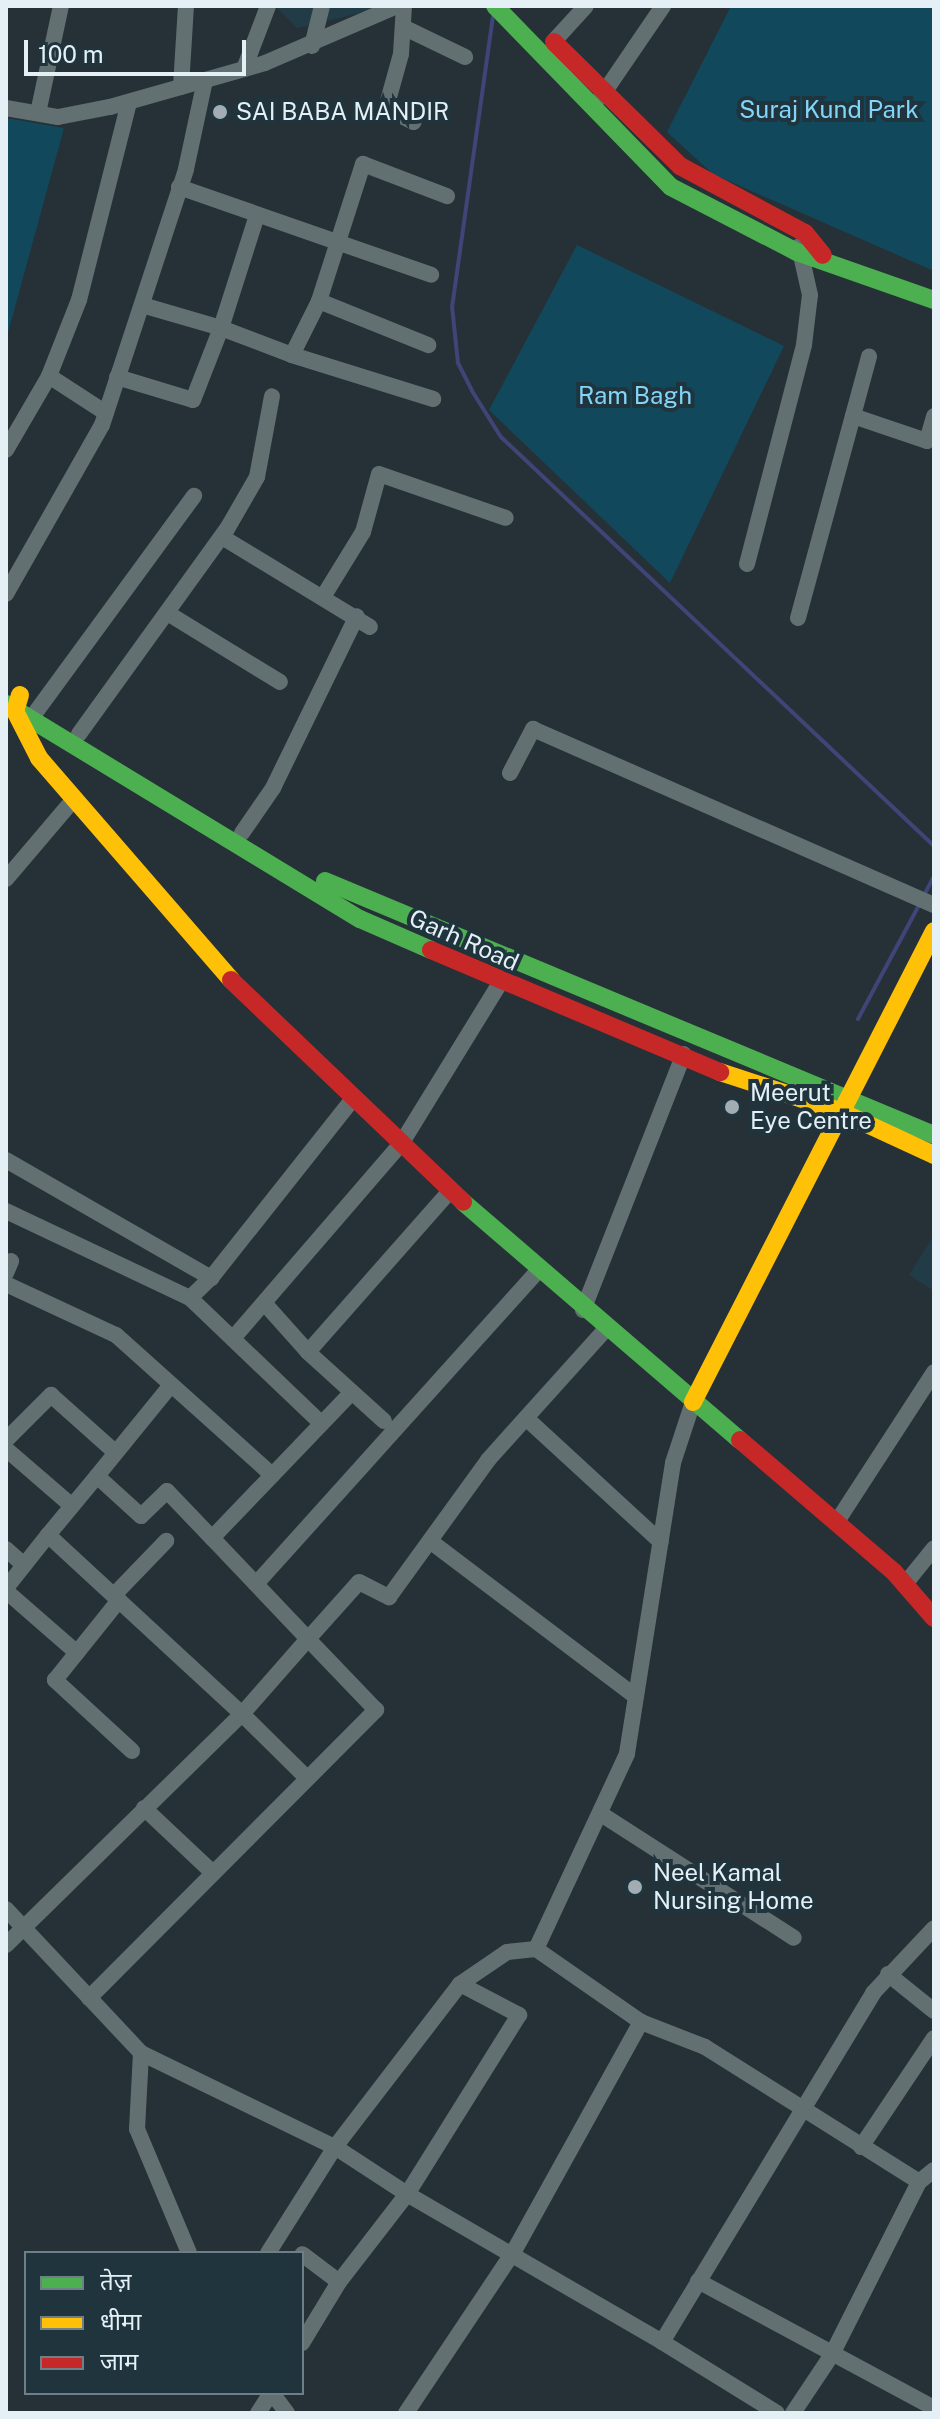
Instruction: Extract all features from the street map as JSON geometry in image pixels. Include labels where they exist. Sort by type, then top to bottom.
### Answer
[{"type":"street","points":[[38,113],[61,6]]},
{"type":"street","points":[[181,87],[186,6]]},
{"type":"street","points":[[244,69],[268,6]]},
{"type":"street","points":[[312,46],[322,6]]},
{"type":"street","points":[[6,108],[58,117],[129,102],[312,46],[397,6]]},
{"type":"street","points":[[404,6],[403,27],[386,108],[414,122]]},
{"type":"street","points":[[554,41],[586,6]]},
{"type":"street","points":[[599,100],[663,6]]},
{"type":"street","points":[[506,8],[554,41],[671,187],[797,252],[823,255],[934,300]]},
{"type":"street","points":[[506,8],[599,100],[701,180],[805,233],[823,255]]},
{"type":"street","points":[[403,27],[465,57]]},
{"type":"street","points":[[6,594],[106,413],[179,187],[205,80]]},
{"type":"street","points":[[6,450],[49,376],[79,300],[129,102]]},
{"type":"street","points":[[292,355],[319,301],[363,164],[447,196]]},
{"type":"street","points":[[179,187],[431,275]]},
{"type":"street","points":[[117,377],[193,400],[221,328],[257,215]]},
{"type":"street","points":[[747,564],[804,345],[810,295],[797,252],[805,233]]},
{"type":"street","points":[[319,301],[428,345]]},
{"type":"street","points":[[142,305],[433,399]]},
{"type":"street","points":[[798,618],[869,356]]},
{"type":"street","points":[[49,376],[106,413]]},
{"type":"street","points":[[79,734],[169,614],[222,537],[257,477],[272,396]]},
{"type":"street","points":[[853,416],[927,441],[934,416]]},
{"type":"street","points":[[323,597],[363,532],[379,474],[506,518]]},
{"type":"street","points":[[194,496],[18,710],[74,799],[192,943],[353,1099],[538,1271],[905,1584],[934,1618]]},
{"type":"street","points":[[222,537],[292,586],[323,597],[370,627]]},
{"type":"street","points":[[169,614],[280,682]]},
{"type":"street","points":[[242,833],[273,788],[357,616]]},
{"type":"street","name":"Garh Road","points":[[18,710],[79,734],[197,816],[242,833],[387,931],[500,983],[682,1059],[887,1112],[934,1135]]},
{"type":"street","name":"Garh Road","points":[[18,710],[324,890],[395,913],[843,1103],[879,1130],[934,1155]]},
{"type":"street","points":[[510,773],[533,729],[934,905]]},
{"type":"street","points":[[6,879],[74,799]]},
{"type":"street","points":[[387,931],[395,913]]},
{"type":"street","points":[[536,1949],[627,1754],[661,1542],[693,1402],[843,1103],[934,931]]},
{"type":"street","points":[[235,1336],[266,1305],[401,1144],[500,983]]},
{"type":"street","points":[[583,1310],[690,1037]]},
{"type":"street","points":[[190,1298],[211,1278],[353,1099]]},
{"type":"street","points":[[879,1130],[887,1112]]},
{"type":"street","points":[[6,1160],[211,1278]]},
{"type":"street","points":[[308,1352],[450,1191]]},
{"type":"street","points":[[6,1211],[190,1298],[235,1336],[321,1423]]},
{"type":"street","points":[[256,1584],[538,1271]]},
{"type":"street","points":[[6,1284],[116,1335],[272,1475]]},
{"type":"street","points":[[266,1305],[308,1352],[384,1421]]},
{"type":"street","points":[[6,1945],[21,1926],[242,1714],[359,1582],[389,1597],[526,1418],[606,1329]]},
{"type":"street","points":[[836,1523],[934,1372]]},
{"type":"street","points":[[77,1653],[6,1590],[171,1385]]},
{"type":"street","points":[[212,1538],[352,1392]]},
{"type":"street","points":[[6,1440],[51,1395],[115,1452]]},
{"type":"street","points":[[526,1418],[661,1542]]},
{"type":"street","points":[[6,1449],[72,1506]]},
{"type":"street","points":[[89,1998],[376,1710],[167,1491],[141,1516],[97,1476]]},
{"type":"street","points":[[48,1535],[307,1778]]},
{"type":"street","points":[[119,1600],[115,1594],[166,1541]]},
{"type":"street","points":[[430,1541],[636,1697]]},
{"type":"street","points":[[905,1584],[934,1548]]},
{"type":"street","points":[[6,1549],[24,1565]]},
{"type":"street","points":[[119,1600],[55,1680],[132,1751]]},
{"type":"street","points":[[144,1808],[213,1873]]},
{"type":"street","points":[[601,1814],[794,1938]]},
{"type":"street","points":[[6,1909],[141,2053],[335,2147],[407,2194],[514,2251],[777,2413]]},
{"type":"street","points":[[662,2342],[888,1974],[934,1928]]},
{"type":"street","points":[[269,2251],[335,2147],[460,1984],[507,1952],[536,1949],[641,2022],[705,2047],[802,2112],[919,2182]]},
{"type":"street","points":[[888,1974],[934,2011]]},
{"type":"street","points":[[304,2340],[339,2282],[407,2194],[519,2015],[460,1984]]},
{"type":"street","points":[[406,2413],[514,2251],[641,2022]]},
{"type":"street","points":[[861,2147],[934,2038]]},
{"type":"street","points":[[141,2053],[137,2129],[188,2251]]},
{"type":"street","points":[[793,2413],[831,2356],[919,2182],[934,2170]]},
{"type":"street","points":[[279,2237],[297,2251]]},
{"type":"street","points":[[304,2256],[339,2282]]},
{"type":"street","points":[[698,2281],[831,2356],[934,2408]]},
{"type":"street","points":[[258,2413],[270,2395]]},
{"type":"street","points":[[273,2395],[287,2413]]},
{"type":"shaded area","points":[[275,6],[390,6],[297,28]]},
{"type":"shaded area","points":[[934,1235],[934,1291],[909,1275]]},
{"type":"green space","name":"Suraj Kund Park","points":[[731,6],[934,6],[934,271],[713,174],[667,132]]},
{"type":"green space","points":[[6,118],[64,128],[6,340]]},
{"type":"green space","name":"Ram Bagh","points":[[577,245],[784,346],[670,583],[489,410]]},
{"type":"waterway","points":[[493,16],[452,306],[458,363],[472,391],[501,437],[934,846]]},
{"type":"waterway","points":[[923,897],[934,876]]},
{"type":"waterway","points":[[858,1019],[919,905]]},
{"type":"traffic: fast","points":[[495,6],[671,187],[797,252],[934,300]]},
{"type":"traffic: fast","points":[[6,704],[360,919],[431,950]]},
{"type":"traffic: fast","points":[[325,881],[934,1135]]},
{"type":"traffic: fast","points":[[463,1202],[740,1440]]},
{"type":"traffic: slow","points":[[20,695],[15,711],[39,758],[231,980]]},
{"type":"traffic: slow","points":[[693,1402],[934,931]]},
{"type":"traffic: slow","points":[[720,1072],[839,1111],[934,1155]]},
{"type":"traffic: jam","points":[[554,42],[680,166],[805,233],[823,255]]},
{"type":"traffic: jam","points":[[431,950],[720,1072]]},
{"type":"traffic: jam","points":[[231,980],[463,1202]]},
{"type":"traffic: jam","points":[[740,1440],[894,1572],[934,1618]]},
{"type":"place","name":"SAI BABA MANDIR","points":[[220,112]]},
{"type":"place","name":"Meerut Eye Centre","points":[[732,1107]]},
{"type":"place","name":"Neel Kamal Nursing Home","points":[[635,1887]]}]
